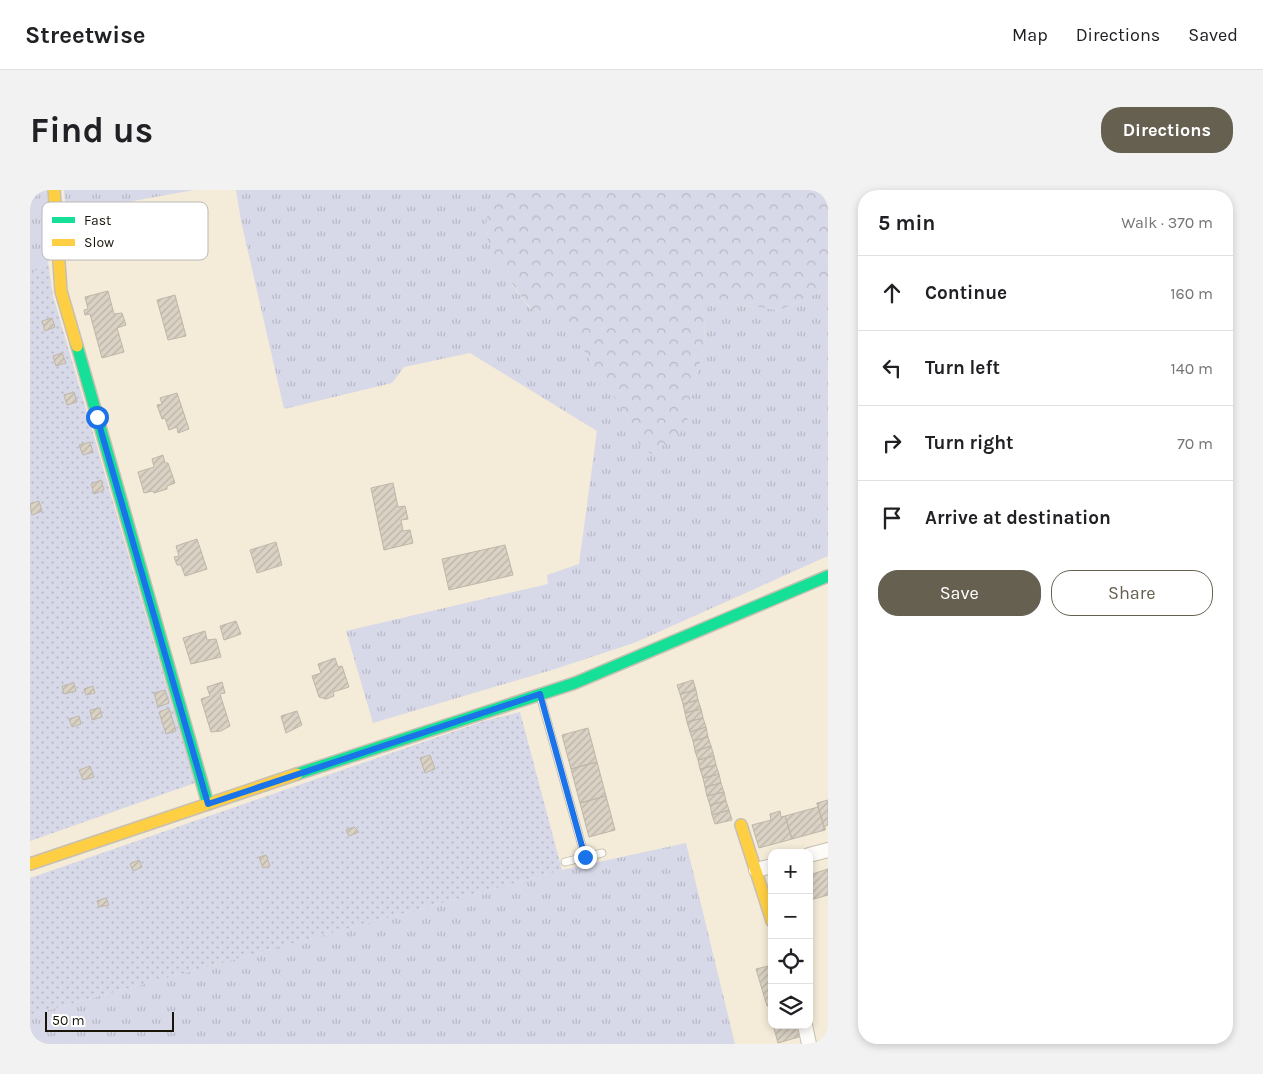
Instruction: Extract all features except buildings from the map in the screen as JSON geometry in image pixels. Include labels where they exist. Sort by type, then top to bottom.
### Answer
[{"type":"street","points":[[59,260],[61,291],[208,804]]},
{"type":"street","points":[[30,864],[575,683],[828,576]]},
{"type":"street","points":[[741,825],[768,908]]},
{"type":"street","points":[[813,854],[828,850]]},
{"type":"street","points":[[756,870],[768,867]]},
{"type":"street","points":[[805,1029],[809,1044]]},
{"type":"lane","points":[[540,694],[585,857]]},
{"type":"lane","points":[[565,862],[602,853]]},
{"type":"green space","points":[[30,190],[47,190],[48,202],[42,202],[42,260],[49,260],[30,275]]},
{"type":"green space","points":[[64,190],[194,190],[127,202],[65,202]]},
{"type":"green space","points":[[236,190],[493,190],[486,234],[513,286],[528,306],[537,313],[548,310],[566,323],[626,416],[639,444],[651,454],[690,411],[690,398],[704,349],[705,314],[709,306],[716,302],[780,310],[828,288],[828,556],[634,643],[555,669],[373,723],[346,631],[548,584],[547,575],[579,564],[597,431],[470,353],[404,367],[392,383],[284,409],[241,221]]},
{"type":"green space","points":[[493,190],[828,190],[828,288],[780,310],[716,302],[709,306],[705,314],[704,349],[690,398],[690,411],[686,424],[680,433],[651,454],[639,444],[626,416],[566,323],[548,310],[537,313],[531,308],[515,288],[492,250],[486,226]]},
{"type":"green space","points":[[48,262],[53,296],[195,783],[30,841],[30,275]]},
{"type":"green space","points":[[520,712],[562,870],[30,1015],[30,878],[484,721]]},
{"type":"green space","points":[[686,843],[735,1044],[30,1044],[30,1015],[562,870]]},
{"type":"traffic: fast","points":[[77,346],[208,804]]},
{"type":"traffic: fast","points":[[297,774],[575,683],[828,576]]},
{"type":"traffic: slow","points":[[54,190],[55,202]]},
{"type":"traffic: slow","points":[[59,260],[61,291],[77,346]]},
{"type":"traffic: slow","points":[[30,864],[297,774]]},
{"type":"traffic: slow","points":[[741,825],[768,909]]},
{"type":"route","points":[[97,417],[208,804],[540,694],[585,857]]}]
